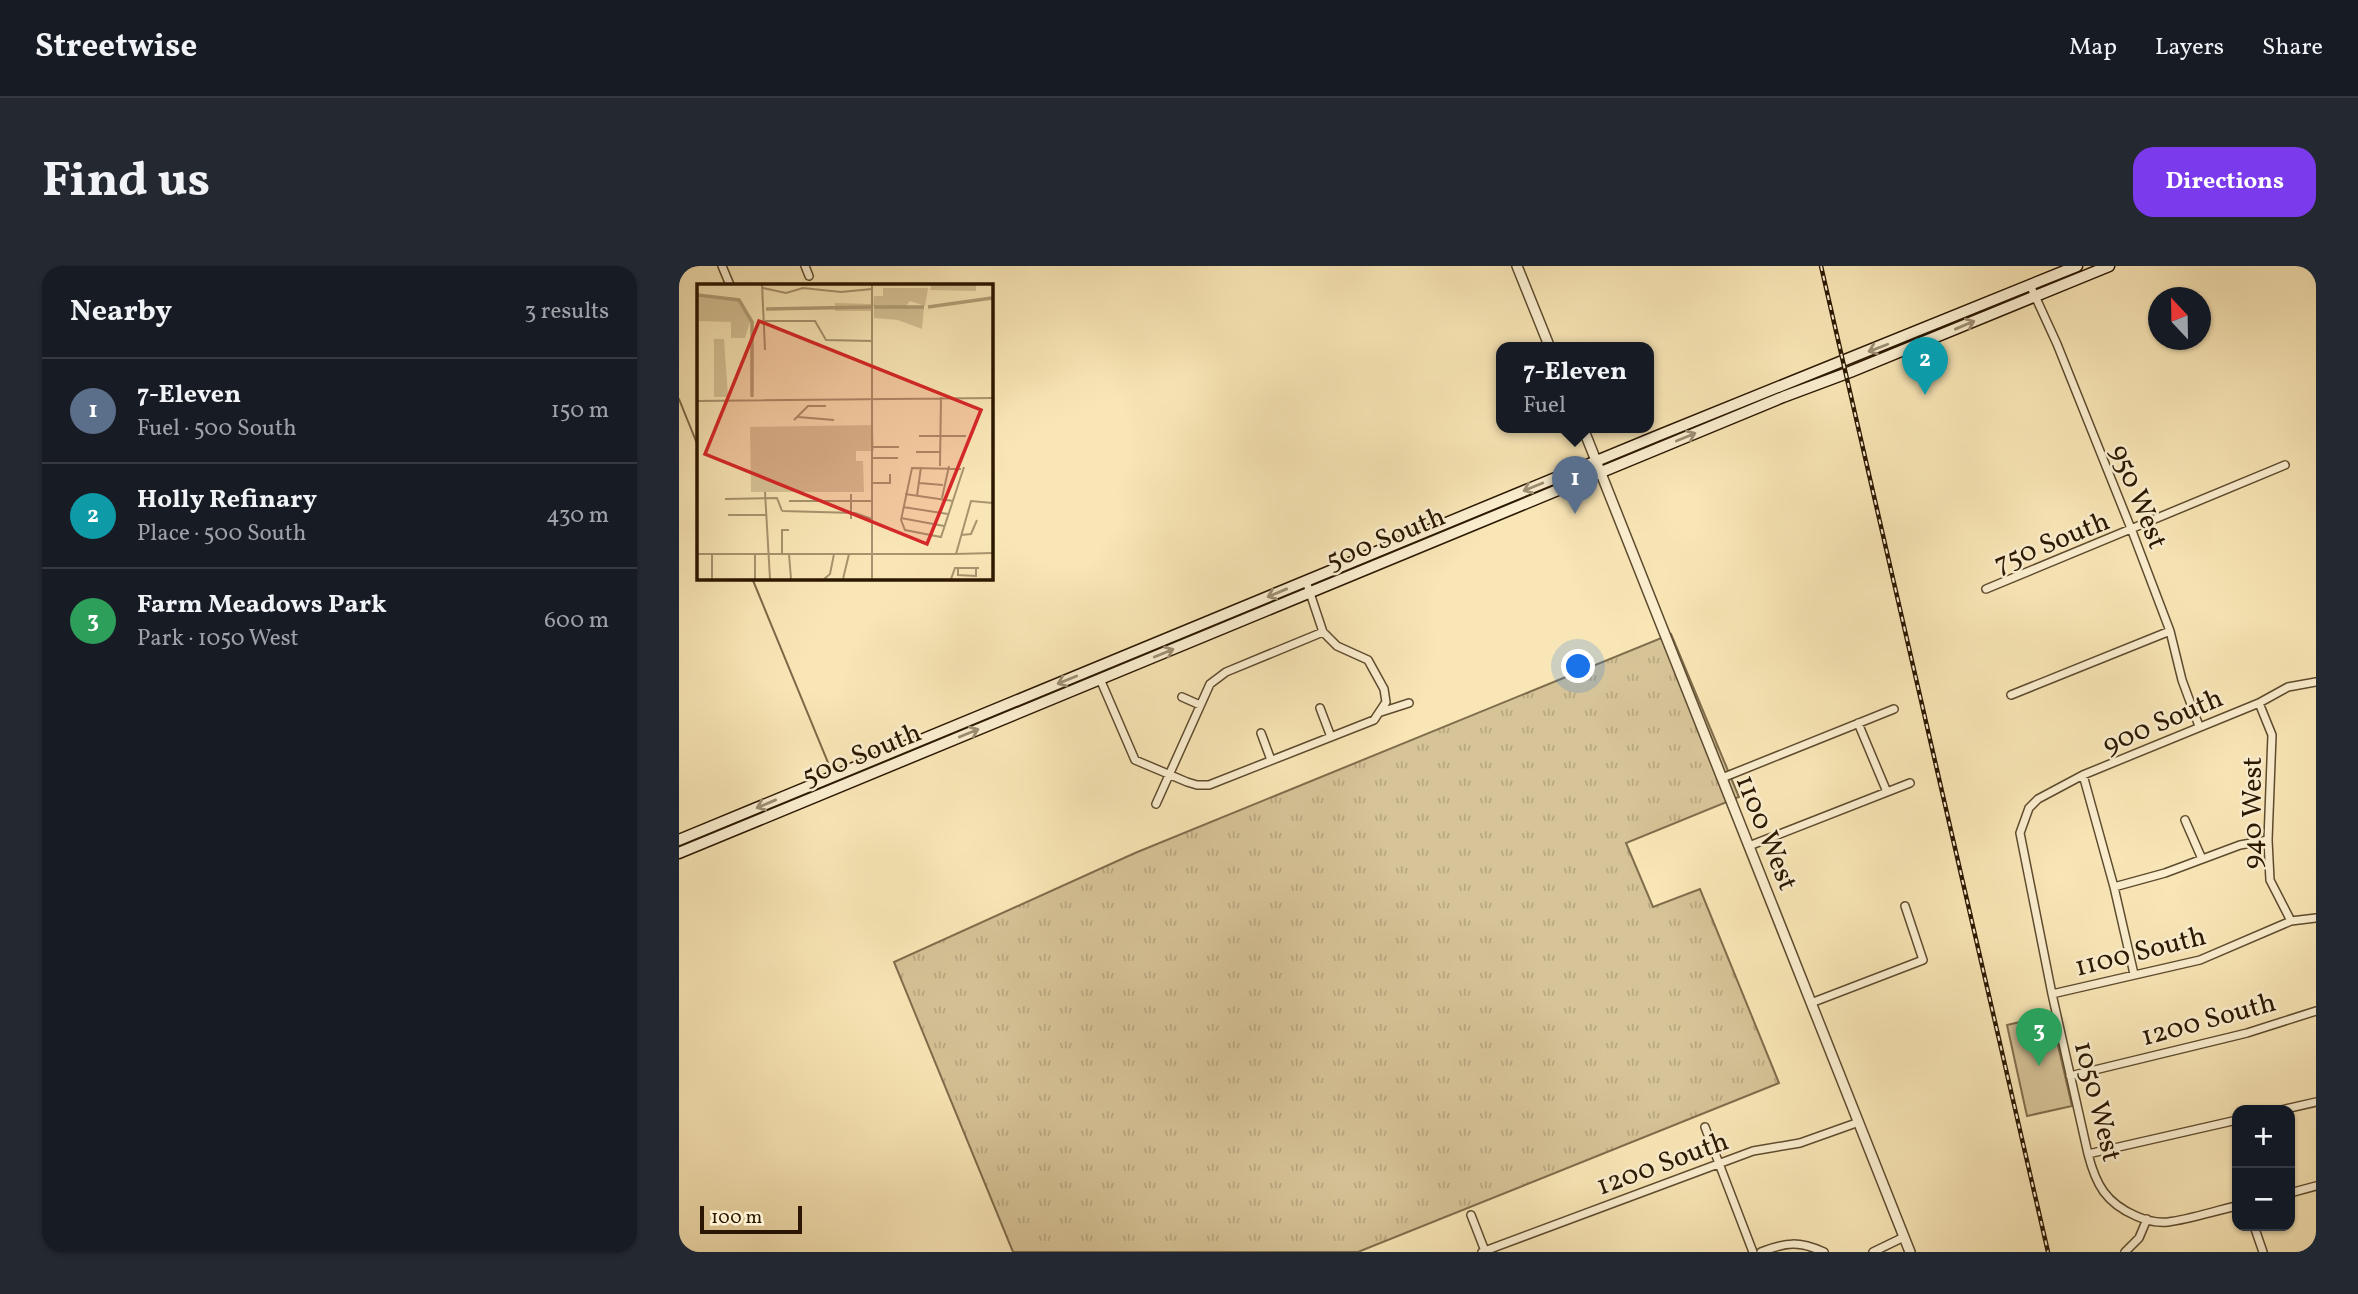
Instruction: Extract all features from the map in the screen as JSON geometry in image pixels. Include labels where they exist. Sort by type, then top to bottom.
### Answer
[{"type":"main road","name":"500 South","points":[[679,840],[1306,580],[2077,266]]},
{"type":"main road","name":"500 South","points":[[679,853],[2109,266]]},
{"type":"street","points":[[722,266],[730,284]]},
{"type":"street","points":[[805,266],[809,276]]},
{"type":"street","points":[[1517,266],[1548,342]]},
{"type":"street","name":"950 West","points":[[2030,285],[2057,344],[2131,531],[2169,631],[2182,680],[2199,726]]},
{"type":"street","name":"1100 West","points":[[1585,433],[1910,1252]]},
{"type":"street","name":"750 South","points":[[1986,589],[2285,465]]},
{"type":"street","points":[[1100,679],[1135,760],[1197,785],[1209,785],[1374,720],[1386,702],[1384,689],[1368,660],[1337,646],[1323,632],[1306,580]]},
{"type":"street","points":[[2011,695],[2169,631]]},
{"type":"street","points":[[1156,804],[1210,684],[1217,678],[1323,632]]},
{"type":"street","name":"900 South","points":[[2029,808],[2038,799],[2083,775],[2259,703],[2288,687],[2316,682]]},
{"type":"street","points":[[1182,697],[1200,705]]},
{"type":"street","points":[[1381,712],[1409,703]]},
{"type":"street","name":"940 West","points":[[2259,703],[2272,736],[2268,840],[2270,880],[2291,921]]},
{"type":"street","points":[[1320,708],[1331,737]]},
{"type":"street","points":[[1722,778],[1893,709]]},
{"type":"street","points":[[1858,723],[1887,792]]},
{"type":"street","points":[[1261,733],[1271,760]]},
{"type":"street","points":[[2083,775],[2114,887],[2134,974]]},
{"type":"street","points":[[1749,846],[1910,783]]},
{"type":"street","name":"1050 West","points":[[2029,808],[2020,833],[2088,1154],[2105,1195],[2120,1209],[2145,1219]]},
{"type":"street","points":[[2185,820],[2202,859]]},
{"type":"street","points":[[2114,887],[2165,873],[2240,845],[2268,840]]},
{"type":"street","points":[[1811,1003],[1923,960],[1905,906]]},
{"type":"street","name":"1100 South","points":[[2052,994],[2200,960],[2291,921],[2316,918]]},
{"type":"street","name":"1200 South","points":[[2070,1076],[2248,1033],[2316,1011]]},
{"type":"street","points":[[2295,1107],[2316,1102]]},
{"type":"street","points":[[2088,1154],[2232,1121]]},
{"type":"street","name":"1200 South","points":[[1484,1251],[1753,1151],[1800,1143],[1859,1122]]},
{"type":"street","points":[[1706,1127],[1753,1252]]},
{"type":"street","points":[[2295,1192],[2316,1186]]},
{"type":"street","points":[[2125,1252],[2139,1238],[2145,1219],[2165,1223],[2232,1207]]},
{"type":"street","points":[[1471,1215],[1484,1251]]},
{"type":"street","points":[[2256,1231],[2263,1252]]},
{"type":"street","points":[[1873,1252],[1904,1237]]},
{"type":"street","points":[[1761,1252],[1782,1244],[1807,1244],[1824,1252]]},
{"type":"green space","points":[[1671,634],[1739,797],[1626,843],[1653,907],[1700,889],[1779,1083],[1358,1252],[1013,1252],[894,962],[1135,853]]},
{"type":"green space","points":[[2051,1015],[2072,1106],[2027,1116],[2007,1025]]},
{"type":"waterway","points":[[679,399],[697,444]]},
{"type":"waterway","points":[[752,579],[829,765]]},
{"type":"railway","points":[[1821,266],[2048,1252]]},
{"type":"place","name":"Holly Refinary","points":[[1925,395]]},
{"type":"place","name":"7-Eleven","points":[[1575,514]]},
{"type":"place","name":"Farm Meadows Park","points":[[2039,1066]]}]
